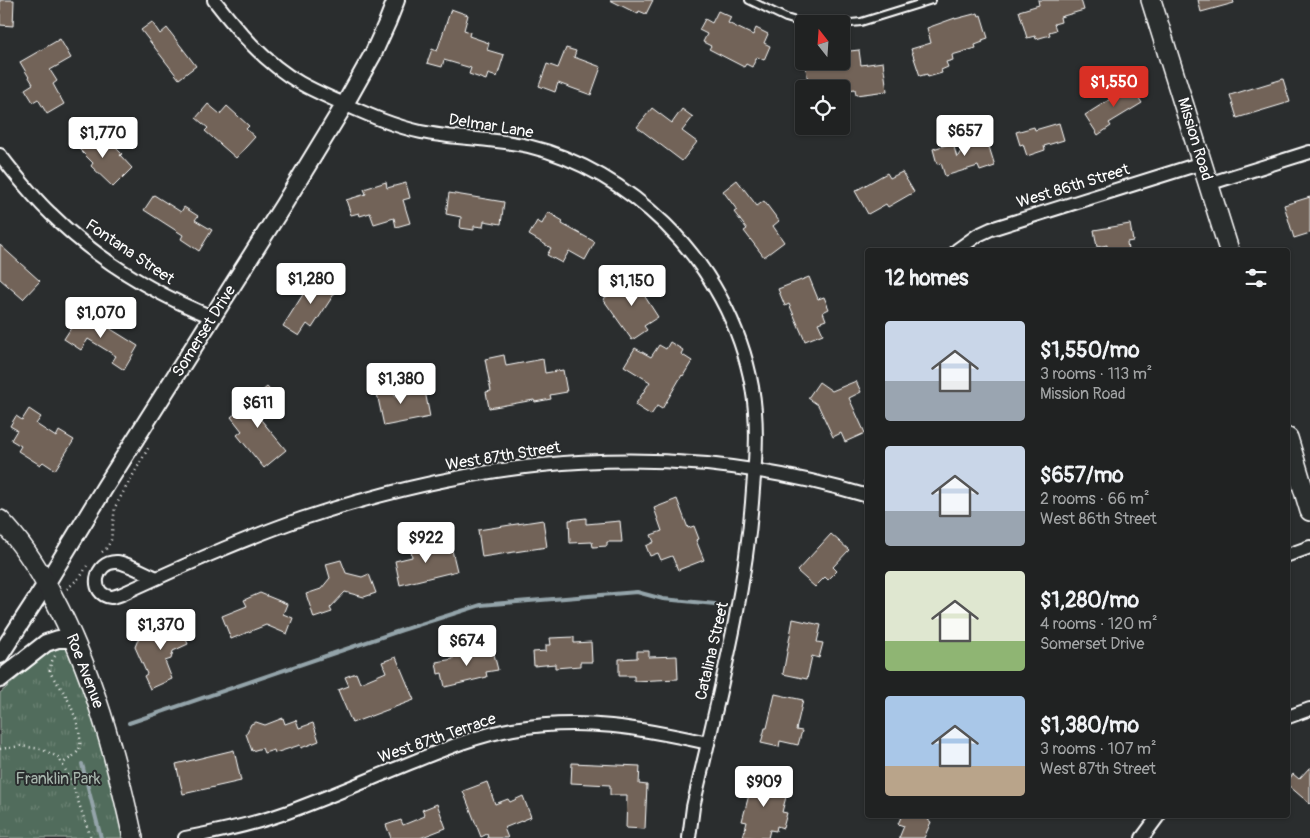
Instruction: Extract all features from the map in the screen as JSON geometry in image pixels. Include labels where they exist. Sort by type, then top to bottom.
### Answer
[{"type":"main road","name":"Mission Road","points":[[1151,0],[1228,248]]},
{"type":"main road","points":[[1290,445],[1310,511]]},
{"type":"main road","name":"Roe Avenue","points":[[0,520],[28,554],[46,584],[84,661],[98,701],[123,792],[133,838]]},
{"type":"street","name":"Delmar Lane","points":[[214,0],[232,23],[275,65],[299,82],[344,104],[386,123],[422,132],[529,146],[563,157],[626,191],[654,213],[694,256],[714,285],[732,322],[752,386],[756,422],[755,470]]},
{"type":"street","name":"Somerset Drive","points":[[0,655],[284,204],[373,54],[388,23],[396,0]]},
{"type":"street","points":[[1208,184],[1310,152]]},
{"type":"street","name":"Fontana Street","points":[[0,155],[25,187],[50,214],[88,246],[116,266],[166,296],[212,317]]},
{"type":"street","name":"West 86th Street","points":[[960,248],[978,235],[991,229],[1202,163]]},
{"type":"street","name":"West 87th Street","points":[[157,578],[248,539],[360,501],[460,477],[561,462],[627,459],[723,464],[830,485],[865,495]]},
{"type":"street","name":"Catalina Street","points":[[689,838],[694,807],[740,599],[748,550],[755,470]]},
{"type":"street","points":[[1290,553],[1310,547]]},
{"type":"street","points":[[0,679],[46,642],[58,639],[74,639]]},
{"type":"street","points":[[1290,716],[1310,709]]},
{"type":"street","name":"West 87th Terrace","points":[[185,838],[272,818],[450,747],[477,737],[512,729],[584,723],[617,725],[656,731],[708,743]]},
{"type":"street","points":[[1142,838],[1157,818]]},
{"type":"lane","points":[[750,0],[795,21]]},
{"type":"lane","points":[[850,23],[861,22],[932,0]]},
{"type":"path","points":[[56,653],[50,665],[51,673],[71,706],[80,734],[78,751],[63,764]]},
{"type":"path","points":[[0,749],[21,746],[41,749],[58,757],[63,764],[82,808],[91,838]]},
{"type":"green space","name":"Franklin Park","points":[[64,647],[68,651],[82,685],[133,838],[0,838],[0,693],[47,653]]},
{"type":"building","points":[[0,0],[14,0],[13,26],[0,25]]},
{"type":"building","points":[[610,0],[653,0],[646,14],[639,11],[638,14]]},
{"type":"building","points":[[1038,0],[1081,0],[1084,10],[1060,17],[1061,22],[1054,24],[1056,30],[1049,32],[1050,35],[1036,39],[1035,36],[1027,38],[1019,11],[1039,5]]},
{"type":"building","points":[[1198,0],[1233,0],[1234,3],[1201,12]]},
{"type":"building","points":[[451,9],[468,15],[464,30],[470,32],[469,36],[489,43],[487,50],[504,55],[497,77],[488,74],[486,80],[469,74],[471,68],[444,60],[442,67],[427,63],[432,49],[437,51]]},
{"type":"building","points":[[718,11],[731,17],[728,23],[753,35],[756,28],[768,34],[764,43],[770,46],[764,60],[757,57],[752,67],[746,64],[744,67],[709,49],[711,46],[703,42],[707,34],[699,30],[705,19],[712,23]]},
{"type":"building","points":[[978,13],[979,16],[981,15],[988,38],[975,45],[976,48],[952,55],[953,60],[946,62],[948,67],[941,70],[942,73],[928,77],[927,74],[920,76],[911,49],[931,43],[927,28],[955,18]]},
{"type":"building","points":[[152,22],[160,34],[167,28],[196,66],[179,79],[141,30]]},
{"type":"building","points":[[60,39],[71,58],[50,70],[57,81],[53,84],[64,104],[47,114],[38,99],[33,102],[25,89],[33,84],[20,62]]},
{"type":"building","points":[[566,48],[576,51],[574,57],[601,67],[591,95],[558,83],[555,92],[539,86],[547,64],[558,68]]},
{"type":"building","points":[[859,50],[861,65],[883,62],[887,91],[856,95],[855,89],[850,90],[850,80],[808,80],[806,70],[850,70],[850,51]]},
{"type":"building","points":[[1283,79],[1290,102],[1237,118],[1230,95]]},
{"type":"building","points":[[1128,81],[1142,103],[1109,123],[1111,126],[1098,135],[1085,115],[1112,98],[1109,93]]},
{"type":"building","points":[[208,104],[220,114],[227,106],[249,126],[246,129],[255,137],[236,158],[205,131],[208,128],[196,118]]},
{"type":"building","points":[[652,108],[672,123],[682,109],[693,117],[682,131],[697,142],[682,161],[637,127]]},
{"type":"building","points":[[1059,123],[1064,140],[1044,146],[1045,150],[1027,156],[1023,144],[1020,145],[1016,132],[1034,127],[1035,130]]},
{"type":"building","points":[[81,130],[101,150],[110,142],[132,168],[113,187],[91,166],[93,163],[71,141]]},
{"type":"building","points":[[986,137],[995,166],[980,171],[978,166],[945,176],[941,163],[937,164],[933,149],[953,143],[957,158],[967,140],[973,138],[975,141]]},
{"type":"building","points":[[902,172],[914,192],[888,207],[886,204],[868,214],[855,191],[887,173],[890,178]]},
{"type":"building","points":[[737,180],[757,206],[764,201],[779,221],[773,226],[784,242],[764,257],[744,231],[747,229],[734,212],[737,210],[723,191]]},
{"type":"building","points":[[386,182],[387,188],[406,183],[410,198],[403,200],[410,223],[396,227],[394,218],[374,224],[370,213],[360,216],[359,213],[351,215],[346,200],[366,194],[364,189]]},
{"type":"building","points":[[449,193],[504,202],[501,224],[484,221],[483,227],[474,226],[474,230],[460,228],[461,217],[446,214]]},
{"type":"building","points":[[154,195],[181,212],[184,207],[198,216],[195,220],[212,230],[199,251],[181,239],[183,235],[144,210]]},
{"type":"building","points":[[1310,197],[1310,233],[1294,238],[1284,205]]},
{"type":"building","points":[[548,212],[563,221],[562,224],[595,242],[585,260],[569,251],[562,263],[547,255],[551,248],[529,235],[537,221],[542,224]]},
{"type":"building","points":[[1130,224],[1133,241],[1127,242],[1128,248],[1107,248],[1107,245],[1097,247],[1094,230]]},
{"type":"building","points":[[0,245],[40,281],[23,299],[0,279]]},
{"type":"building","points":[[635,272],[646,289],[642,292],[658,317],[644,326],[647,330],[632,340],[603,299],[625,285],[622,281]]},
{"type":"building","points":[[316,274],[338,288],[312,328],[307,324],[299,336],[283,326]]},
{"type":"building","points":[[809,277],[818,299],[824,297],[829,309],[823,312],[826,320],[818,323],[823,334],[805,341],[789,304],[785,306],[778,289]]},
{"type":"building","points":[[82,311],[138,346],[124,370],[112,362],[116,356],[88,339],[81,350],[64,339]]},
{"type":"building","points":[[670,342],[683,350],[681,354],[692,361],[662,409],[657,406],[651,415],[635,405],[650,382],[624,366],[635,348],[651,357],[659,345],[666,349]]},
{"type":"building","points":[[504,355],[506,366],[543,359],[545,373],[563,370],[567,392],[550,395],[551,399],[489,408],[486,392],[491,391],[485,359]]},
{"type":"building","points":[[392,381],[395,397],[425,391],[430,417],[384,426],[375,384]]},
{"type":"building","points":[[856,381],[861,392],[849,398],[865,433],[845,442],[841,433],[833,437],[818,405],[808,398],[819,382],[832,391]]},
{"type":"building","points":[[267,387],[277,398],[257,415],[286,450],[264,468],[237,435],[242,431],[231,417]]},
{"type":"building","points":[[29,409],[41,417],[36,424],[56,437],[59,431],[74,440],[55,470],[43,462],[40,465],[18,451],[21,446],[11,440],[17,430],[10,426],[16,416],[22,420]]},
{"type":"building","points":[[677,499],[688,528],[694,526],[699,539],[696,540],[704,560],[678,570],[672,556],[661,560],[658,553],[650,556],[646,546],[654,542],[651,535],[662,531],[654,508]]},
{"type":"building","points":[[586,518],[586,524],[620,521],[622,542],[607,542],[607,546],[593,547],[592,542],[570,543],[569,520]]},
{"type":"building","points":[[543,520],[547,547],[482,557],[478,530]]},
{"type":"building","points":[[831,534],[849,550],[833,567],[837,571],[828,580],[825,577],[815,587],[797,571]]},
{"type":"building","points":[[434,544],[435,550],[451,546],[457,571],[400,585],[395,561],[412,557],[411,550]]},
{"type":"building","points":[[341,560],[346,573],[362,577],[369,574],[376,593],[364,597],[345,592],[330,608],[332,612],[314,618],[306,594],[321,589],[330,578],[326,564]]},
{"type":"building","points":[[260,593],[287,604],[283,614],[293,618],[287,634],[266,625],[231,639],[222,616],[247,606],[244,600]]},
{"type":"building","points":[[183,618],[191,635],[185,637],[188,644],[173,651],[171,659],[165,661],[172,679],[150,689],[144,676],[147,674],[135,647],[139,637]]},
{"type":"building","points":[[793,619],[821,625],[817,642],[823,643],[819,658],[812,656],[807,679],[783,674]]},
{"type":"building","points":[[574,637],[574,643],[591,642],[592,662],[580,662],[580,666],[555,668],[555,664],[534,666],[533,652],[546,651],[546,645],[551,645],[550,638]]},
{"type":"building","points":[[477,647],[478,653],[493,650],[498,670],[486,672],[487,677],[445,687],[442,673],[438,674],[436,662],[453,659],[452,653]]},
{"type":"building","points":[[637,651],[649,651],[649,657],[677,656],[678,679],[634,681],[634,676],[619,676],[619,659],[637,658]]},
{"type":"building","points":[[396,657],[414,700],[352,723],[338,690],[349,686],[345,677],[356,673],[360,683],[386,672],[382,662]]},
{"type":"building","points":[[775,694],[803,700],[796,730],[802,731],[798,745],[780,741],[779,747],[761,743],[765,728],[767,728]]},
{"type":"building","points":[[283,718],[285,724],[296,720],[299,728],[313,723],[319,741],[301,748],[300,745],[275,753],[274,750],[264,753],[262,748],[252,751],[246,734],[251,724],[256,722],[265,725]]},
{"type":"building","points":[[234,750],[241,781],[183,794],[176,764]]},
{"type":"building","points":[[572,763],[640,766],[639,784],[647,785],[645,829],[626,828],[627,795],[610,795],[610,785],[571,783]]},
{"type":"building","points":[[1310,767],[1310,804],[1290,787],[1290,778],[1293,774],[1299,779]]},
{"type":"building","points":[[764,775],[776,778],[775,783],[779,784],[776,794],[786,797],[782,812],[787,813],[783,828],[777,826],[776,831],[770,830],[768,838],[743,837],[747,822],[742,821],[754,776],[763,779]]},
{"type":"building","points":[[487,782],[495,804],[508,799],[510,802],[523,796],[531,817],[504,828],[508,838],[488,838],[487,834],[481,837],[463,791]]},
{"type":"building","points":[[437,804],[446,828],[420,838],[391,838],[386,825],[401,820],[403,825],[425,816],[422,810]]},
{"type":"building","points":[[901,818],[929,818],[928,820],[931,822],[924,838],[899,838],[904,826],[898,824]]},
{"type":"waterway","points":[[129,723],[481,605],[637,592],[663,599],[715,604]]},
{"type":"waterway","points":[[82,764],[101,838]]}]
